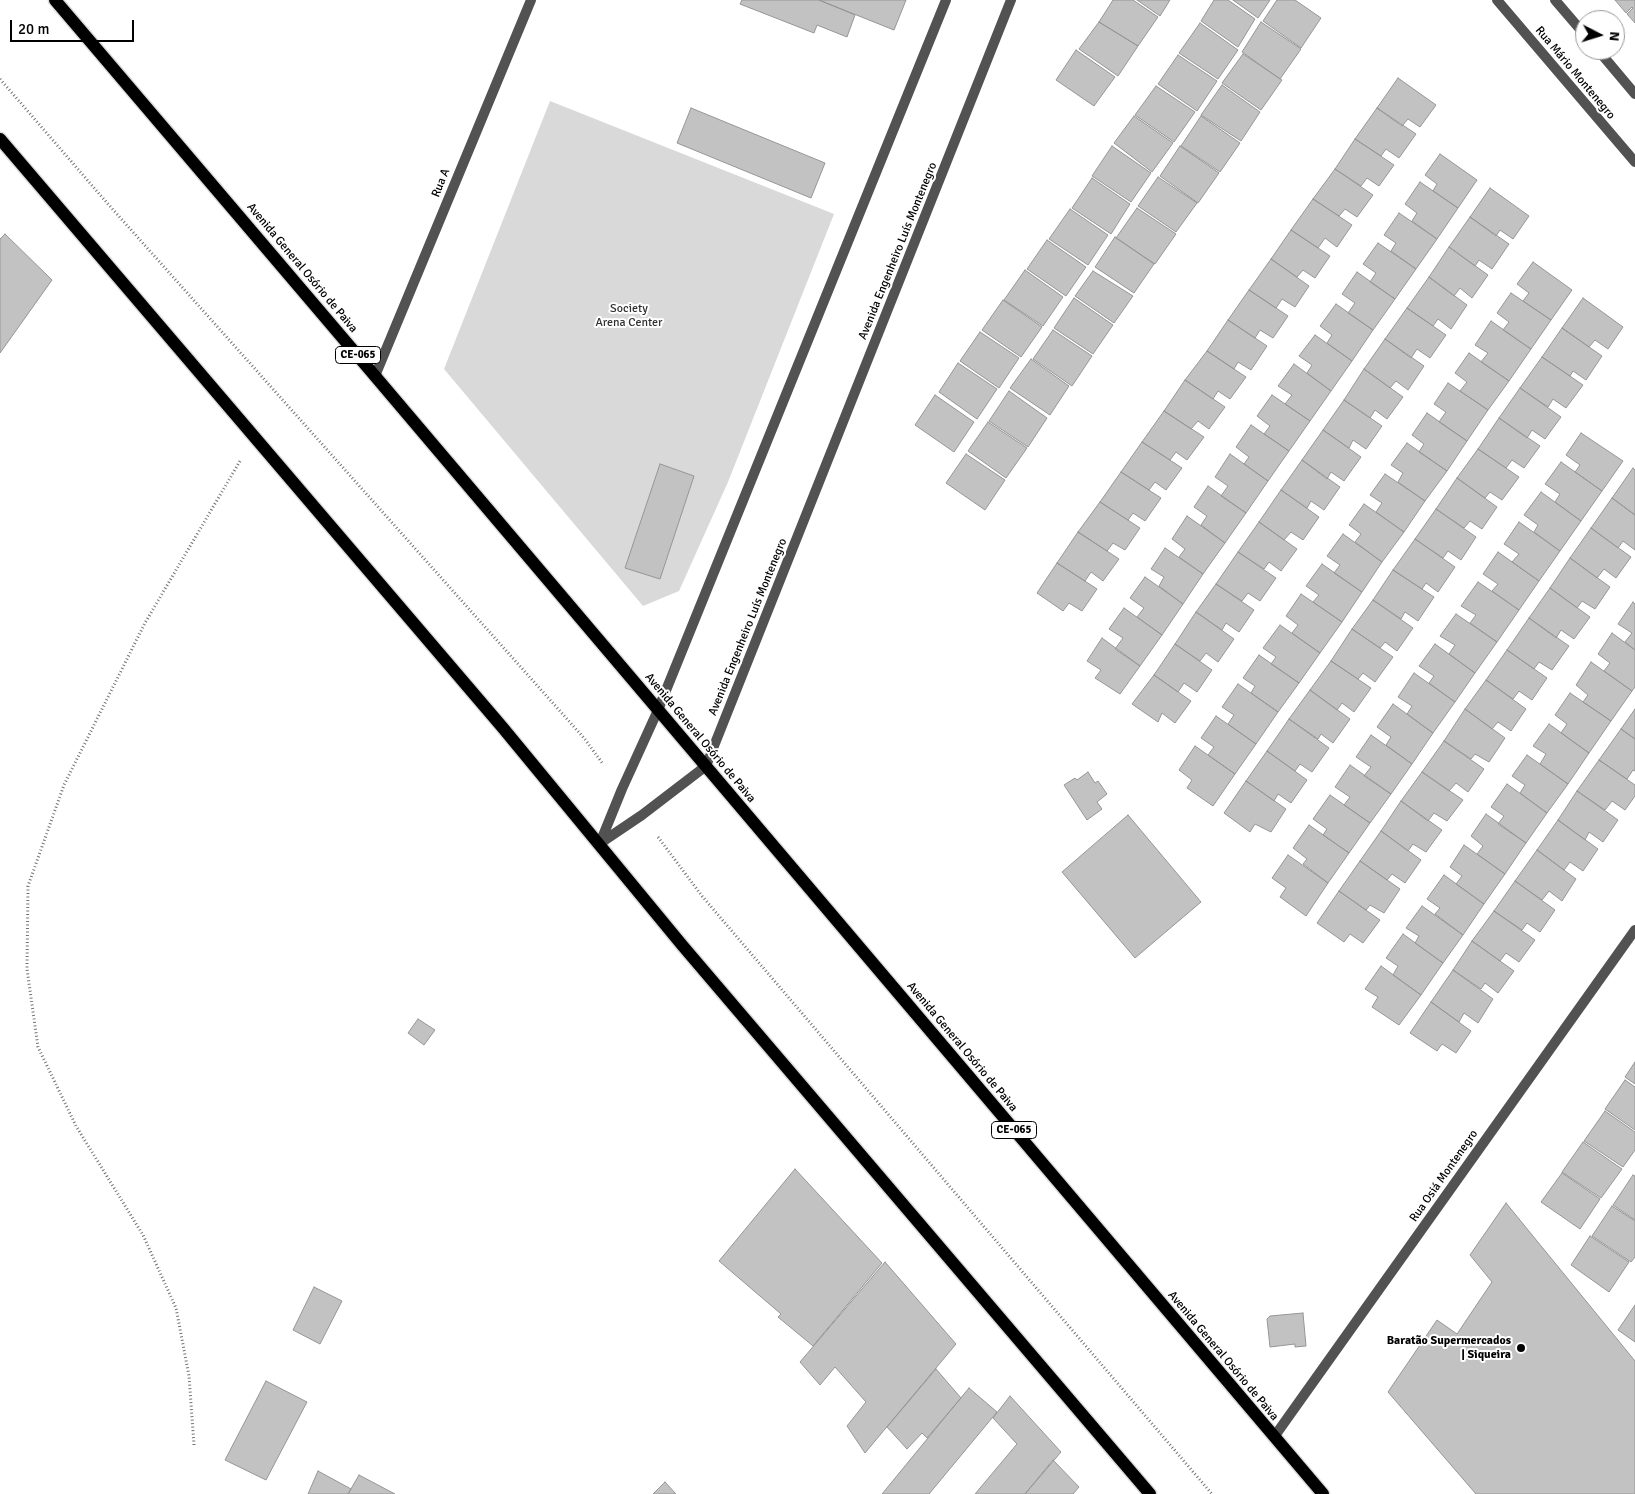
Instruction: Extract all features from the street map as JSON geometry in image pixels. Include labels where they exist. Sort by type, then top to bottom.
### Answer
[{"type":"main road","name":"Avenida General Osório de Paiva","points":[[55,0],[376,376],[1322,1494]]},
{"type":"main road","points":[[0,139],[504,728],[682,945],[1150,1494]]},
{"type":"street","name":"Rua A","points":[[376,376],[531,0]]},
{"type":"street","points":[[599,844],[658,710],[946,0]]},
{"type":"street","name":"Avenida Engenheiro Luís Montenegro","points":[[706,766],[1011,0]]},
{"type":"street","name":"Rua Mário Montenegro","points":[[1497,0],[1635,162]]},
{"type":"street","points":[[1555,0],[1575,23]]},
{"type":"street","points":[[1606,60],[1635,94]]},
{"type":"street","points":[[599,844],[642,816],[706,766]]},
{"type":"street","name":"Rua Osiá Montenegro","points":[[1274,1437],[1635,930]]},
{"type":"path","points":[[194,1445],[189,1376],[176,1308],[143,1235],[76,1126],[38,1046],[26,969],[28,886],[64,785],[141,631],[254,436]]},
{"type":"green space","name":"Society Arena Center","points":[[550,101],[834,214],[728,482],[679,591],[643,606],[444,369]]},
{"type":"building","points":[[742,0],[819,0],[855,15],[847,37],[817,25],[814,33],[740,4]]},
{"type":"building","points":[[819,0],[906,0],[894,30]]},
{"type":"building","points":[[1113,0],[1133,0],[1158,17],[1138,46],[1099,22]]},
{"type":"building","points":[[1137,0],[1170,0],[1160,16]]},
{"type":"building","points":[[1214,0],[1228,0],[1255,19],[1238,47],[1201,21]]},
{"type":"building","points":[[1233,0],[1270,0],[1258,18]]},
{"type":"building","points":[[1277,0],[1295,0],[1321,18],[1301,48],[1263,21]]},
{"type":"building","points":[[1615,0],[1635,0],[1635,23],[1627,14],[1633,8],[1626,13]]},
{"type":"building","points":[[1099,22],[1138,46],[1118,76],[1079,49]]},
{"type":"building","points":[[1261,22],[1301,49],[1280,79],[1242,52]]},
{"type":"building","points":[[1200,23],[1238,50],[1218,79],[1179,53]]},
{"type":"building","points":[[1076,50],[1115,77],[1094,106],[1056,80]]},
{"type":"building","points":[[1243,54],[1282,80],[1261,110],[1222,83]]},
{"type":"building","points":[[1178,55],[1217,81],[1197,111],[1158,84]]},
{"type":"building","points":[[1398,78],[1436,105],[1420,127],[1408,119],[1402,126],[1377,108]]},
{"type":"building","points":[[1222,85],[1260,112],[1241,141],[1201,115]]},
{"type":"building","points":[[1156,86],[1195,112],[1174,142],[1135,115]]},
{"type":"building","points":[[691,108],[825,163],[811,198],[677,143]]},
{"type":"building","points":[[1377,108],[1416,134],[1399,158],[1386,149],[1381,156],[1355,139]]},
{"type":"building","points":[[1134,116],[1173,143],[1152,172],[1114,143]]},
{"type":"building","points":[[1201,116],[1240,143],[1220,172],[1181,146]]},
{"type":"building","points":[[1355,139],[1394,165],[1379,186],[1367,178],[1361,186],[1335,169]]},
{"type":"building","points":[[1112,146],[1151,173],[1131,202],[1092,176]]},
{"type":"building","points":[[1180,146],[1219,173],[1198,203],[1160,176]]},
{"type":"building","points":[[1440,154],[1477,180],[1458,208],[1433,191],[1437,184],[1425,175]]},
{"type":"building","points":[[1335,169],[1373,195],[1357,217],[1345,209],[1339,216],[1313,199]]},
{"type":"building","points":[[1158,177],[1197,203],[1176,232],[1138,206]]},
{"type":"building","points":[[1092,178],[1130,204],[1111,234],[1072,208]]},
{"type":"building","points":[[1420,182],[1458,208],[1437,239],[1412,221],[1417,213],[1405,204]]},
{"type":"building","points":[[1490,188],[1529,216],[1513,239],[1500,230],[1496,236],[1470,217]]},
{"type":"building","points":[[1313,199],[1352,225],[1337,247],[1325,238],[1318,248],[1291,230]]},
{"type":"building","points":[[1137,208],[1176,234],[1155,264],[1116,238]]},
{"type":"building","points":[[1070,209],[1108,235],[1088,265],[1049,239]]},
{"type":"building","points":[[1399,213],[1437,239],[1416,269],[1391,251],[1396,243],[1384,235]]},
{"type":"building","points":[[1470,217],[1509,244],[1492,269],[1479,260],[1475,266],[1449,247]]},
{"type":"building","points":[[1291,230],[1330,256],[1315,278],[1303,270],[1297,277],[1271,259]]},
{"type":"building","points":[[5,234],[52,280],[0,353],[0,239]]},
{"type":"building","points":[[1115,237],[1154,264],[1134,293],[1095,267]]},
{"type":"building","points":[[1047,240],[1086,267],[1066,296],[1027,269]]},
{"type":"building","points":[[1378,243],[1416,269],[1395,299],[1370,282],[1376,273],[1363,264]]},
{"type":"building","points":[[1449,247],[1488,275],[1472,298],[1460,288],[1454,296],[1429,277]]},
{"type":"building","points":[[1271,259],[1309,286],[1295,307],[1282,299],[1276,308],[1249,290]]},
{"type":"building","points":[[1533,262],[1572,290],[1551,320],[1523,301],[1529,293],[1517,284]]},
{"type":"building","points":[[1025,270],[1063,297],[1043,326],[1004,300]]},
{"type":"building","points":[[1093,271],[1133,296],[1114,323],[1075,296]]},
{"type":"building","points":[[1357,272],[1395,299],[1373,330],[1348,313],[1355,303],[1342,294]]},
{"type":"building","points":[[1429,277],[1467,305],[1451,329],[1438,319],[1433,326],[1407,308]]},
{"type":"building","points":[[1249,290],[1288,316],[1273,338],[1260,330],[1255,338],[1228,320]]},
{"type":"building","points":[[1511,293],[1551,320],[1531,349],[1503,330],[1509,322],[1497,313]]},
{"type":"building","points":[[1074,298],[1113,325],[1093,354],[1054,328]]},
{"type":"building","points":[[1583,298],[1623,327],[1608,349],[1595,340],[1589,347],[1562,328]]},
{"type":"building","points":[[1003,300],[1042,327],[1021,357],[982,330]]},
{"type":"building","points":[[1336,304],[1373,330],[1352,361],[1327,343],[1332,335],[1320,326]]},
{"type":"building","points":[[1407,308],[1446,335],[1430,358],[1417,349],[1411,358],[1385,339]]},
{"type":"building","points":[[1228,320],[1267,346],[1251,370],[1238,362],[1234,369],[1207,351]]},
{"type":"building","points":[[1491,321],[1531,349],[1509,381],[1481,362],[1488,353],[1475,345]]},
{"type":"building","points":[[1562,328],[1602,356],[1586,380],[1573,371],[1570,376],[1542,357]]},
{"type":"building","points":[[1053,330],[1092,356],[1072,386],[1033,359]]},
{"type":"building","points":[[980,332],[1019,358],[999,388],[960,361]]},
{"type":"building","points":[[1315,335],[1352,361],[1331,391],[1307,373],[1312,365],[1299,356]]},
{"type":"building","points":[[1385,339],[1424,366],[1408,390],[1396,381],[1390,388],[1364,369]]},
{"type":"building","points":[[1207,351],[1246,377],[1230,399],[1218,391],[1213,399],[1185,380]]},
{"type":"building","points":[[1469,353],[1509,381],[1488,410],[1460,391],[1467,382],[1455,373]]},
{"type":"building","points":[[1542,357],[1583,385],[1566,408],[1553,399],[1548,407],[1520,388]]},
{"type":"building","points":[[1031,359],[1069,386],[1050,415],[1010,388]]},
{"type":"building","points":[[958,363],[997,389],[977,419],[939,392]]},
{"type":"building","points":[[1294,364],[1331,391],[1310,421],[1285,404],[1292,395],[1278,386]]},
{"type":"building","points":[[1364,369],[1403,397],[1387,419],[1375,410],[1370,418],[1344,400]]},
{"type":"building","points":[[1185,380],[1225,407],[1209,429],[1198,421],[1191,429],[1164,411]]},
{"type":"building","points":[[1448,383],[1488,410],[1467,441],[1439,422],[1446,412],[1434,404]]},
{"type":"building","points":[[1520,388],[1561,417],[1545,439],[1532,430],[1527,438],[1499,418]]},
{"type":"building","points":[[1009,391],[1047,418],[1028,447],[989,421]]},
{"type":"building","points":[[935,395],[974,422],[954,452],[915,425]]},
{"type":"building","points":[[1272,395],[1310,421],[1289,451],[1264,434],[1270,426],[1257,416]]},
{"type":"building","points":[[1344,400],[1382,426],[1366,449],[1353,440],[1349,448],[1323,430]]},
{"type":"building","points":[[1164,411],[1204,437],[1187,460],[1176,452],[1170,460],[1142,442]]},
{"type":"building","points":[[1427,413],[1467,441],[1447,471],[1419,452],[1424,444],[1412,435]]},
{"type":"building","points":[[1499,418],[1540,446],[1524,468],[1512,460],[1506,468],[1478,449]]},
{"type":"building","points":[[988,422],[1027,448],[1006,478],[968,451]]},
{"type":"building","points":[[1251,425],[1289,451],[1268,481],[1244,464],[1249,457],[1236,447]]},
{"type":"building","points":[[1323,430],[1361,457],[1344,481],[1331,472],[1327,479],[1302,460]]},
{"type":"building","points":[[1581,433],[1623,461],[1602,491],[1575,472],[1580,465],[1566,455]]},
{"type":"building","points":[[1142,442],[1182,468],[1166,490],[1155,482],[1149,490],[1121,472]]},
{"type":"building","points":[[1407,443],[1447,471],[1425,501],[1398,482],[1403,473],[1391,465]]},
{"type":"building","points":[[1478,449],[1519,477],[1502,500],[1490,492],[1485,498],[1457,478]]},
{"type":"building","points":[[966,454],[1005,480],[985,510],[946,483]]},
{"type":"building","points":[[1230,454],[1268,481],[1246,513],[1221,496],[1228,486],[1215,477]]},
{"type":"building","points":[[1302,460],[1340,487],[1324,510],[1311,501],[1307,508],[1281,490]]},
{"type":"building","points":[[1561,462],[1602,491],[1581,521],[1555,502],[1560,494],[1545,484]]},
{"type":"building","points":[[660,464],[694,476],[660,579],[625,568]]},
{"type":"building","points":[[1633,468],[1635,470],[1635,515],[1612,498]]},
{"type":"building","points":[[1121,472],[1161,498],[1145,521],[1133,513],[1128,520],[1100,502]]},
{"type":"building","points":[[1385,474],[1425,501],[1404,532],[1376,512],[1382,503],[1370,495]]},
{"type":"building","points":[[1457,478],[1497,507],[1482,529],[1470,521],[1464,528],[1436,509]]},
{"type":"building","points":[[1208,486],[1246,513],[1225,543],[1201,525],[1207,516],[1194,507]]},
{"type":"building","points":[[1281,490],[1319,517],[1303,540],[1291,532],[1284,540],[1259,522]]},
{"type":"building","points":[[1541,492],[1581,521],[1560,551],[1534,532],[1538,525],[1524,515]]},
{"type":"building","points":[[1612,498],[1635,515],[1635,550],[1623,541],[1618,548],[1591,528]]},
{"type":"building","points":[[1100,502],[1140,528],[1125,550],[1113,543],[1107,551],[1078,532]]},
{"type":"building","points":[[1364,504],[1404,532],[1382,562],[1355,542],[1361,534],[1349,525]]},
{"type":"building","points":[[1436,509],[1476,537],[1461,560],[1448,551],[1443,558],[1415,539]]},
{"type":"building","points":[[1187,516],[1225,543],[1203,574],[1179,557],[1185,549],[1172,539]]},
{"type":"building","points":[[1259,522],[1297,549],[1281,571],[1269,562],[1264,569],[1238,552]]},
{"type":"building","points":[[1519,522],[1560,551],[1539,581],[1512,562],[1519,554],[1504,544]]},
{"type":"building","points":[[1591,528],[1631,557],[1616,578],[1604,569],[1597,578],[1570,558]]},
{"type":"building","points":[[1078,532],[1119,559],[1103,581],[1091,572],[1085,581],[1057,563]]},
{"type":"building","points":[[1343,534],[1382,562],[1362,592],[1334,573],[1340,565],[1327,556]]},
{"type":"building","points":[[1415,539],[1455,567],[1438,592],[1426,583],[1422,589],[1393,570]]},
{"type":"building","points":[[1165,548],[1203,574],[1183,604],[1159,586],[1164,577],[1151,569]]},
{"type":"building","points":[[1238,552],[1276,578],[1260,601],[1248,593],[1242,601],[1216,584]]},
{"type":"building","points":[[1498,552],[1539,581],[1519,610],[1492,591],[1498,584],[1483,574]]},
{"type":"building","points":[[1570,558],[1610,587],[1595,609],[1582,601],[1577,608],[1550,588]]},
{"type":"building","points":[[1057,563],[1097,589],[1082,611],[1069,603],[1063,611],[1037,593]]},
{"type":"building","points":[[1322,564],[1362,592],[1342,622],[1313,602],[1319,595],[1306,586]]},
{"type":"building","points":[[1393,570],[1434,597],[1418,621],[1405,612],[1401,619],[1373,600]]},
{"type":"building","points":[[1145,577],[1183,604],[1162,635],[1137,617],[1144,608],[1130,598]]},
{"type":"building","points":[[1478,582],[1519,610],[1497,642],[1470,623],[1476,615],[1461,606]]},
{"type":"building","points":[[1216,584],[1254,610],[1239,632],[1226,623],[1222,630],[1196,612]]},
{"type":"building","points":[[1550,588],[1590,617],[1574,639],[1561,630],[1556,638],[1529,618]]},
{"type":"building","points":[[1301,594],[1342,622],[1320,653],[1292,633],[1298,625],[1286,616]]},
{"type":"building","points":[[1373,600],[1413,628],[1397,651],[1385,642],[1380,648],[1352,629]]},
{"type":"building","points":[[1633,602],[1635,604],[1635,650],[1625,642],[1632,633],[1618,624]]},
{"type":"building","points":[[1124,608],[1162,635],[1140,666],[1115,649],[1123,638],[1109,629]]},
{"type":"building","points":[[1196,612],[1234,639],[1218,662],[1206,653],[1200,661],[1175,644]]},
{"type":"building","points":[[1456,614],[1497,642],[1475,673],[1449,654],[1455,645],[1440,636]]},
{"type":"building","points":[[1529,618],[1569,646],[1552,670],[1539,662],[1534,669],[1507,650]]},
{"type":"building","points":[[1280,625],[1320,653],[1299,683],[1271,664],[1276,657],[1263,648]]},
{"type":"building","points":[[1352,629],[1393,657],[1375,682],[1363,673],[1358,679],[1331,661]]},
{"type":"building","points":[[1612,633],[1635,650],[1635,687],[1632,691],[1604,671],[1610,663],[1598,654]]},
{"type":"building","points":[[1102,638],[1140,666],[1120,694],[1095,678],[1101,670],[1087,661]]},
{"type":"building","points":[[1175,644],[1212,670],[1197,692],[1184,683],[1178,692],[1154,675]]},
{"type":"building","points":[[1435,644],[1475,673],[1455,702],[1429,683],[1434,676],[1419,666]]},
{"type":"building","points":[[1507,650],[1547,678],[1532,700],[1519,691],[1513,699],[1486,680]]},
{"type":"building","points":[[1259,655],[1299,683],[1278,712],[1251,693],[1255,686],[1243,678]]},
{"type":"building","points":[[1331,661],[1371,688],[1354,712],[1342,703],[1337,710],[1310,690]]},
{"type":"building","points":[[1591,662],[1632,691],[1611,721],[1583,702],[1588,695],[1576,685]]},
{"type":"building","points":[[1414,673],[1455,702],[1433,733],[1407,714],[1412,706],[1398,697]]},
{"type":"building","points":[[1154,675],[1191,701],[1175,723],[1162,713],[1158,722],[1132,704]]},
{"type":"building","points":[[1486,680],[1526,709],[1511,731],[1498,722],[1492,729],[1465,709]]},
{"type":"building","points":[[1238,684],[1278,712],[1256,744],[1228,724],[1234,715],[1222,707]]},
{"type":"building","points":[[1310,690],[1350,719],[1333,743],[1321,734],[1318,739],[1289,719]]},
{"type":"building","points":[[1570,693],[1611,721],[1589,753],[1561,733],[1567,724],[1555,715]]},
{"type":"building","points":[[1393,704],[1433,733],[1412,764],[1386,745],[1391,737],[1377,727]]},
{"type":"building","points":[[1465,709],[1505,738],[1489,762],[1475,754],[1471,759],[1444,741]]},
{"type":"building","points":[[1635,709],[1635,739],[1621,729]]},
{"type":"building","points":[[1216,716],[1256,744],[1235,774],[1208,755],[1214,747],[1201,738]]},
{"type":"building","points":[[1289,719],[1329,748],[1312,772],[1300,764],[1295,771],[1267,751]]},
{"type":"building","points":[[1549,724],[1589,753],[1568,784],[1540,764],[1546,754],[1533,746]]},
{"type":"building","points":[[1621,729],[1635,739],[1635,771],[1633,770],[1627,779],[1599,760]]},
{"type":"building","points":[[1371,735],[1412,764],[1391,794],[1364,776],[1371,767],[1356,757]]},
{"type":"building","points":[[1444,741],[1484,769],[1468,792],[1456,783],[1449,791],[1422,772]]},
{"type":"building","points":[[1195,746],[1235,774],[1213,806],[1187,788],[1192,780],[1179,770]]},
{"type":"building","points":[[1267,751],[1307,780],[1291,803],[1278,794],[1274,801],[1246,781]]},
{"type":"building","points":[[1527,755],[1568,784],[1547,813],[1520,793],[1525,785],[1512,776]]},
{"type":"building","points":[[1599,760],[1635,785],[1635,796],[1625,810],[1612,801],[1605,810],[1577,791]]},
{"type":"building","points":[[1350,765],[1391,794],[1370,823],[1344,805],[1350,797],[1335,787]]},
{"type":"building","points":[[1088,772],[1095,783],[1098,781],[1107,794],[1097,802],[1102,809],[1087,820],[1064,785],[1075,778],[1077,780]]},
{"type":"building","points":[[1422,772],[1463,800],[1447,821],[1434,813],[1428,821],[1401,801]]},
{"type":"building","points":[[1246,781],[1286,809],[1271,832],[1255,824],[1250,832],[1224,813]]},
{"type":"building","points":[[1507,784],[1547,813],[1526,843],[1498,824],[1504,816],[1491,807]]},
{"type":"building","points":[[1577,791],[1618,820],[1603,842],[1589,832],[1585,840],[1558,820]]},
{"type":"building","points":[[1330,795],[1370,823],[1349,853],[1323,835],[1327,829],[1313,819]]},
{"type":"building","points":[[1401,801],[1442,830],[1426,852],[1413,844],[1408,851],[1381,831]]},
{"type":"building","points":[[1486,814],[1526,843],[1505,874],[1477,854],[1483,846],[1471,836]]},
{"type":"building","points":[[1128,815],[1201,902],[1135,958],[1062,872]]},
{"type":"building","points":[[1558,820],[1598,849],[1583,871],[1570,862],[1564,870],[1537,850]]},
{"type":"building","points":[[1309,825],[1349,853],[1328,883],[1303,864],[1307,859],[1293,848]]},
{"type":"building","points":[[1381,831],[1421,860],[1405,883],[1392,874],[1387,880],[1360,861]]},
{"type":"building","points":[[1464,845],[1505,874],[1484,904],[1456,884],[1462,876],[1450,867]]},
{"type":"building","points":[[1537,850],[1576,879],[1562,901],[1549,891],[1542,900],[1515,881]]},
{"type":"building","points":[[1288,855],[1328,883],[1306,916],[1280,897],[1286,888],[1272,878]]},
{"type":"building","points":[[1360,861],[1400,889],[1384,913],[1370,905],[1366,910],[1339,891]]},
{"type":"building","points":[[1444,875],[1484,904],[1463,935],[1435,914],[1440,908],[1427,899]]},
{"type":"building","points":[[1515,881],[1555,910],[1540,932],[1527,923],[1522,930],[1494,911]]},
{"type":"building","points":[[1339,891],[1380,920],[1363,943],[1350,934],[1344,942],[1317,923]]},
{"type":"building","points":[[1422,906],[1463,935],[1443,963],[1415,943],[1419,936],[1406,928]]},
{"type":"building","points":[[1494,911],[1535,940],[1519,962],[1506,953],[1500,961],[1472,941]]},
{"type":"building","points":[[1403,934],[1443,963],[1421,995],[1393,975],[1398,966],[1386,958]]},
{"type":"building","points":[[1472,941],[1514,971],[1498,993],[1485,983],[1481,989],[1453,970]]},
{"type":"building","points":[[1381,966],[1421,995],[1399,1025],[1372,1007],[1378,997],[1365,989]]},
{"type":"building","points":[[1453,970],[1493,999],[1478,1023],[1464,1013],[1459,1022],[1431,1002]]},
{"type":"building","points":[[1431,1002],[1471,1031],[1456,1053],[1442,1044],[1437,1051],[1410,1033]]},
{"type":"building","points":[[418,1019],[435,1030],[424,1045],[408,1033]]},
{"type":"building","points":[[1635,1062],[1635,1084],[1625,1077]]},
{"type":"building","points":[[1625,1080],[1635,1087],[1635,1130],[1605,1109]]},
{"type":"building","points":[[1605,1111],[1635,1132],[1635,1150],[1623,1167],[1584,1141]]},
{"type":"building","points":[[1583,1142],[1622,1169],[1601,1198],[1562,1172]]},
{"type":"building","points":[[795,1169],[882,1263],[813,1346],[778,1317],[781,1314],[719,1261]]},
{"type":"building","points":[[1562,1173],[1600,1199],[1580,1229],[1541,1202]]},
{"type":"building","points":[[1633,1175],[1635,1176],[1635,1220],[1613,1205]]},
{"type":"building","name":"Baratão Supermercados | Siqueira","points":[[1506,1203],[1635,1361],[1635,1494],[1476,1494],[1388,1392],[1437,1320],[1457,1334],[1492,1282],[1470,1255]]},
{"type":"building","points":[[1612,1206],[1635,1221],[1635,1257],[1631,1262],[1592,1236]]},
{"type":"building","points":[[1590,1236],[1629,1262],[1609,1292],[1571,1265]]},
{"type":"building","points":[[885,1262],[956,1344],[865,1453],[847,1426],[866,1402],[835,1367],[820,1385],[800,1362]]},
{"type":"building","points":[[314,1287],[342,1301],[320,1344],[293,1330]]},
{"type":"building","points":[[1635,1305],[1635,1342],[1618,1330]]},
{"type":"building","points":[[1303,1313],[1306,1346],[1295,1347],[1295,1344],[1270,1347],[1267,1319],[1270,1316]]},
{"type":"building","points":[[936,1369],[961,1398],[927,1438],[922,1433],[907,1449],[887,1427]]},
{"type":"building","points":[[266,1381],[307,1402],[266,1480],[225,1460]]},
{"type":"building","points":[[969,1388],[997,1412],[929,1494],[882,1494]]},
{"type":"building","points":[[1010,1396],[1061,1452],[1025,1494],[975,1494],[1017,1444],[993,1418]]},
{"type":"building","points":[[1053,1460],[1079,1487],[1073,1494],[1025,1494]]},
{"type":"building","points":[[318,1471],[351,1489],[348,1494],[308,1494]]},
{"type":"building","points":[[359,1475],[395,1494],[348,1494]]},
{"type":"building","points":[[665,1482],[676,1494],[653,1494]]},
{"type":"place","name":"Baratão Supermercados | Siqueira","points":[[1521,1348]]}]
